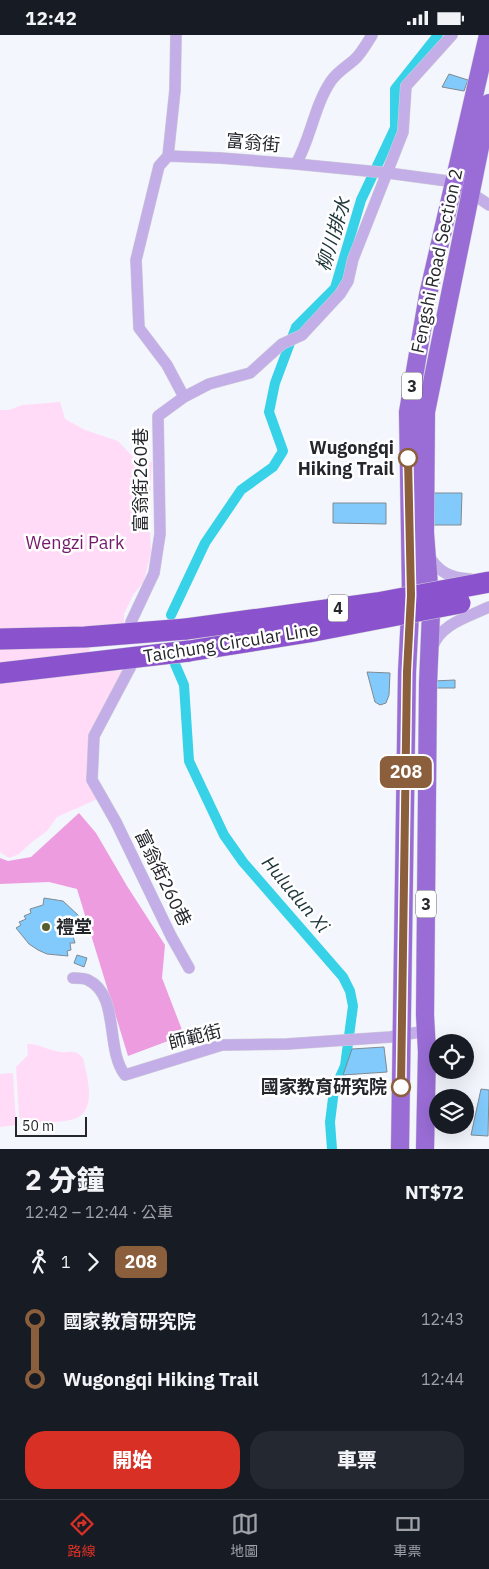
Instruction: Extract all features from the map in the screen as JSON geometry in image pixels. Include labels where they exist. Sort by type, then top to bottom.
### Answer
[{"type":"highway","name":"Taichung Circular Line","points":[[0,639],[84,637],[186,629],[377,603],[489,581]]},
{"type":"highway","name":"Taichung Circular Line","points":[[0,673],[189,651],[309,632],[489,597]]},
{"type":"main road","name":"Fengshi Road Section 2","points":[[400,1149],[411,595],[408,412],[428,295],[488,35]]},
{"type":"main road","name":"Fengshi Road Section 2","points":[[425,1149],[431,613],[426,548],[426,412],[489,103]]},
{"type":"street","points":[[176,35],[175,90],[168,156],[159,166],[136,259],[135,277],[139,328],[167,365],[184,397],[208,384],[250,373],[282,344],[301,335],[340,294],[348,281],[353,259],[384,172],[403,132],[406,86],[452,35]]},
{"type":"street","points":[[296,164],[304,149],[330,81],[341,69],[355,59],[372,35]]},
{"type":"street","name":"富翁街","points":[[168,156],[220,157],[366,170],[455,182]]},
{"type":"street","points":[[455,182],[489,205]]},
{"type":"street","name":"富翁街260巷","points":[[130,622],[154,573],[160,534],[158,416],[184,397]]},
{"type":"street","points":[[426,548],[433,563],[448,575],[489,581]]},
{"type":"street","points":[[411,595],[489,581]]},
{"type":"street","points":[[410,619],[431,613],[489,607]]},
{"type":"street","points":[[429,659],[434,642],[445,629],[489,607]]},
{"type":"street","name":"富翁街260巷","points":[[131,666],[94,736],[92,780],[116,821],[189,968]]},
{"type":"street","name":"師範街","points":[[73,978],[88,980],[101,992],[108,1006],[115,1057],[119,1068],[125,1075],[222,1045],[287,1044],[403,1036],[426,1031]]},
{"type":"green space","name":"Wengzi Park","points":[[60,402],[65,419],[85,430],[118,441],[133,457],[152,462],[149,516],[151,551],[144,581],[133,595],[124,614],[124,630],[90,631],[89,671],[128,671],[92,730],[100,798],[57,817],[47,831],[19,854],[9,858],[0,852],[0,410],[9,410],[22,405]]},
{"type":"green space","points":[[27,1044],[62,1052],[75,1052],[83,1058],[89,1092],[86,1109],[81,1115],[74,1119],[63,1121],[27,1123],[22,1121],[19,1116],[16,1067],[28,1055]]},
{"type":"green space","points":[[13,1073],[16,1125],[0,1127],[0,1074]]},
{"type":"shaded area","points":[[79,813],[96,833],[165,945],[162,978],[184,1035],[128,1056],[77,889],[49,882],[0,884],[0,858],[8,861],[31,857]]},
{"type":"building","points":[[449,74],[468,80],[464,91],[442,87]]},
{"type":"building","points":[[433,493],[462,493],[461,525],[432,525]]},
{"type":"building","points":[[333,503],[386,503],[386,524],[333,523]]},
{"type":"building","points":[[367,672],[390,673],[389,695],[386,703],[380,705],[375,702]]},
{"type":"building","points":[[455,680],[455,688],[433,688],[433,681]]},
{"type":"building","name":"禮堂","points":[[44,898],[63,901],[79,916],[72,921],[77,935],[73,936],[75,943],[70,943],[71,950],[67,951],[68,956],[47,954],[38,950],[29,944],[16,928],[21,925],[19,922],[26,919],[24,916],[31,913],[30,909],[43,905]]},
{"type":"building","points":[[77,955],[87,958],[84,967],[74,963]]},
{"type":"building","points":[[384,1047],[387,1072],[343,1075],[352,1049]]},
{"type":"building","points":[[481,1089],[489,1090],[488,1136],[471,1135],[474,1134],[474,1121]]},
{"type":"waterway","name":"柳川排水","points":[[171,615],[205,543],[241,490],[273,467],[283,451],[269,412],[275,383],[296,327],[335,288],[361,200],[395,128],[395,89],[438,35]]},
{"type":"waterway","name":"Huludun Xi","points":[[175,664],[184,685],[189,761],[224,835],[243,862],[343,977],[350,991],[353,1006],[345,1066],[334,1090],[330,1122],[332,1149]]},
{"type":"bus line","name":"208","points":[[401,1087],[407,672],[411,595],[408,458]]},
{"type":"place","name":"Wugongqi Hiking Trail","points":[[408,458]]},
{"type":"place","name":"禮堂","points":[[46,927]]},
{"type":"place","name":"國家教育研究院","points":[[401,1087]]}]
